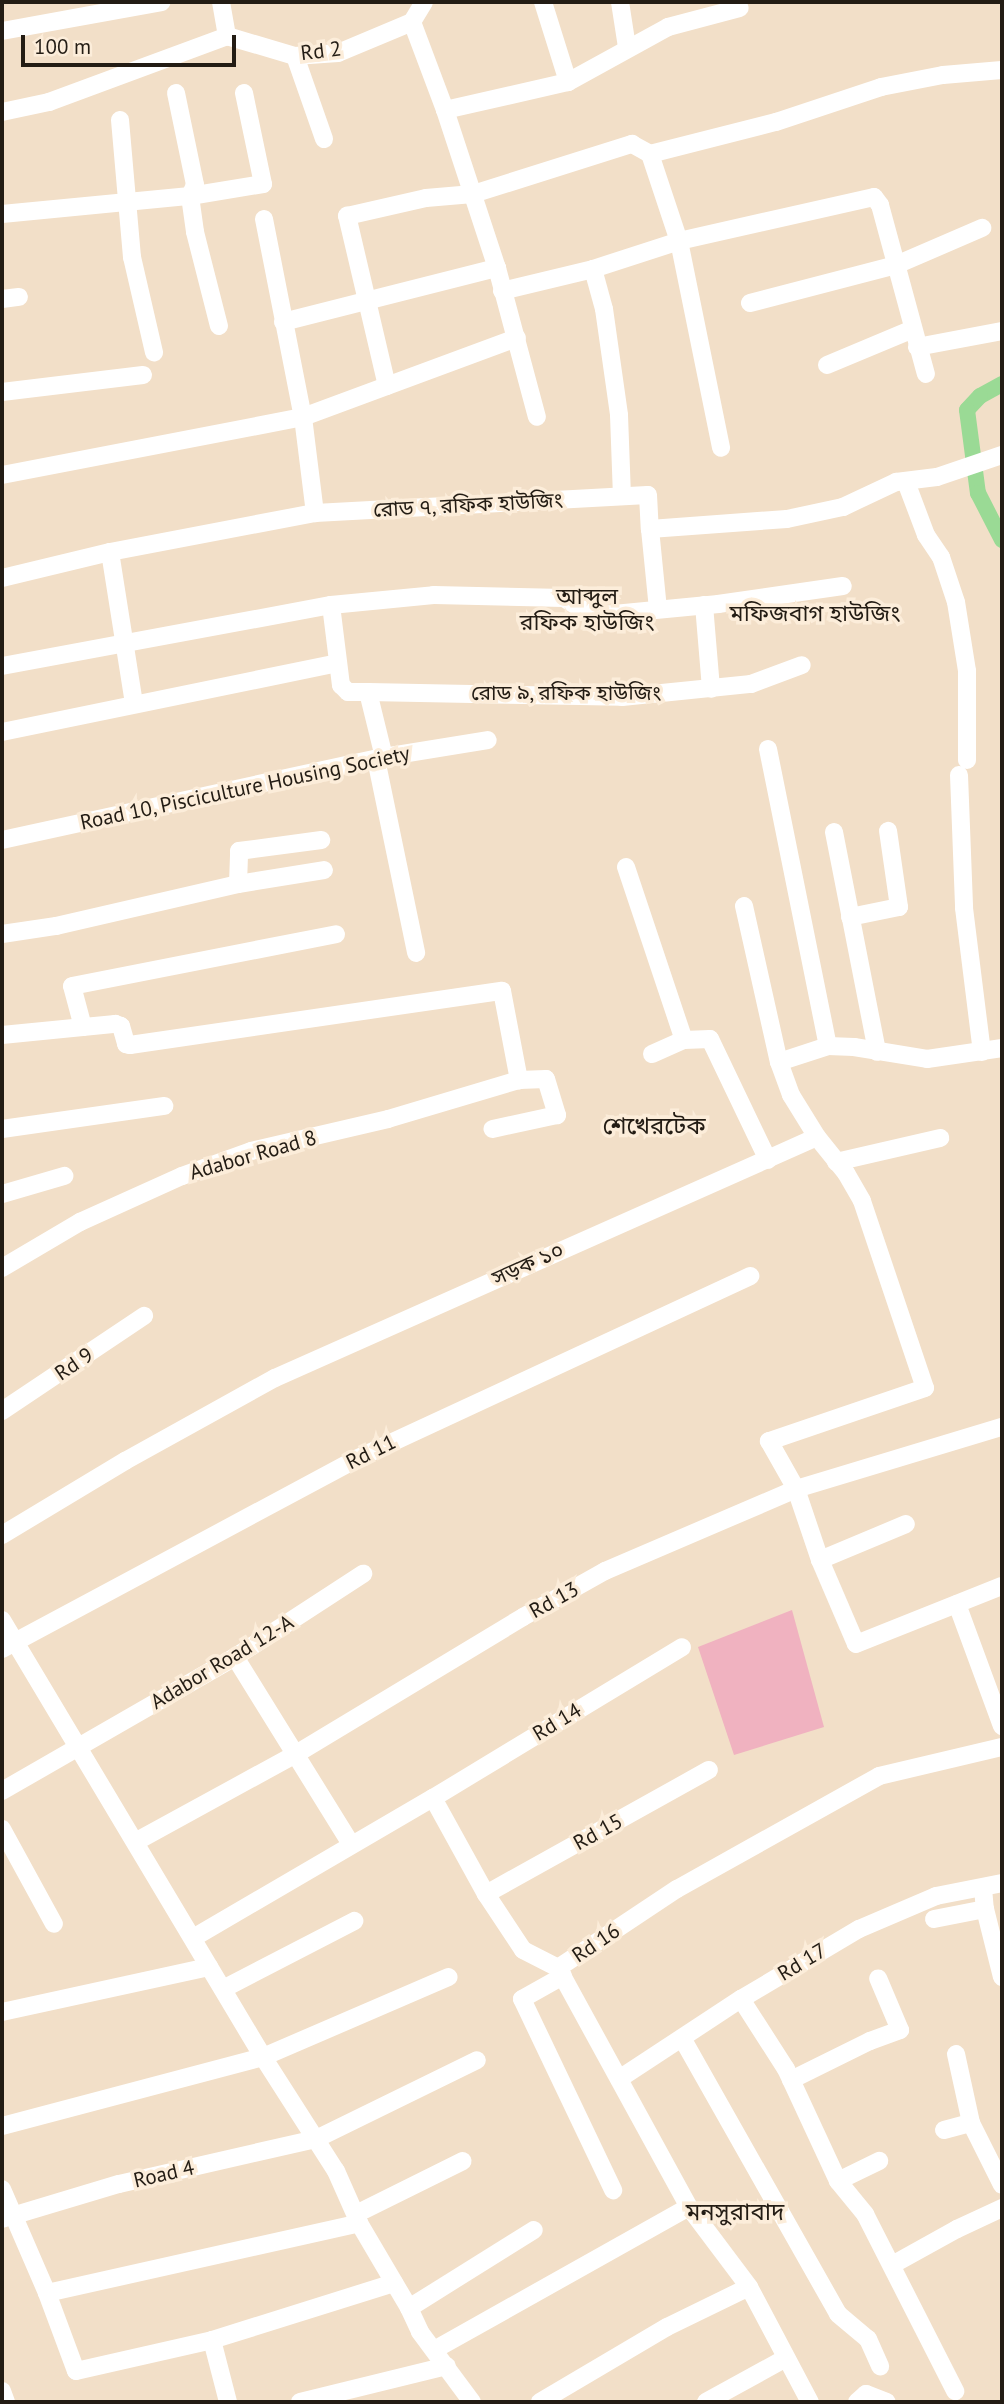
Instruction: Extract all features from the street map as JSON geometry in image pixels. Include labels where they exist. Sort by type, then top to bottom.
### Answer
[{"type":"street","points":[[2,31],[161,2]]},
{"type":"street","points":[[2,112],[49,102],[227,36],[221,2]]},
{"type":"street","points":[[424,2],[412,22],[446,110],[497,268],[537,417]]},
{"type":"street","points":[[543,2],[568,82]]},
{"type":"street","points":[[620,2],[627,47]]},
{"type":"street","points":[[446,110],[568,82],[627,47],[668,27],[740,8]]},
{"type":"street","name":"Rd 2","points":[[227,36],[295,56],[338,53],[412,22]]},
{"type":"street","points":[[295,56],[324,139]]},
{"type":"street","points":[[650,154],[776,122],[881,87],[943,75],[1002,70]]},
{"type":"street","points":[[176,93],[195,185],[190,196],[195,232],[219,326]]},
{"type":"street","points":[[2,214],[190,196],[263,184],[244,93]]},
{"type":"street","points":[[120,120],[132,257],[154,352]]},
{"type":"street","points":[[387,386],[347,216],[426,198],[473,194],[632,144],[650,154],[679,241],[720,448]]},
{"type":"street","points":[[502,291],[593,269],[679,241],[874,197],[880,205],[926,374]]},
{"type":"street","points":[[264,219],[303,417],[315,513]]},
{"type":"street","points":[[750,303],[896,265],[982,229]]},
{"type":"street","points":[[283,322],[497,268]]},
{"type":"street","points":[[593,269],[604,309],[619,415],[622,496]]},
{"type":"street","points":[[827,365],[915,338],[1002,331]]},
{"type":"street","points":[[2,475],[303,417],[517,338]]},
{"type":"street","points":[[2,392],[143,375]]},
{"type":"street","points":[[658,609],[650,529],[787,519],[843,507],[896,482],[936,477],[1000,455]]},
{"type":"street","points":[[906,482],[926,535],[941,557],[956,602],[967,671],[963,767],[964,908],[982,1052]]},
{"type":"street","name":"রোড ৭, রফিক হাউজিং","points":[[2,578],[110,552],[315,513],[648,495],[650,529]]},
{"type":"street","points":[[110,552],[134,703]]},
{"type":"street","points":[[2,666],[331,605],[434,596],[564,598],[593,616],[704,605],[843,586]]},
{"type":"street","points":[[331,605],[343,690],[368,692],[416,953]]},
{"type":"street","points":[[704,605],[711,689]]},
{"type":"street","points":[[2,732],[338,663]]},
{"type":"street","name":"রোড ৯, রফিক হাউজিং","points":[[368,692],[622,697],[751,684],[802,665]]},
{"type":"street","name":"Road 10, Pisciculture Housing Society","points":[[2,840],[380,758],[488,740]]},
{"type":"street","points":[[768,749],[828,1046]]},
{"type":"street","points":[[850,917],[900,907],[888,831]]},
{"type":"street","points":[[834,832],[877,1052]]},
{"type":"street","points":[[238,884],[239,851],[321,840]]},
{"type":"street","points":[[626,867],[684,1040]]},
{"type":"street","points":[[2,934],[56,926],[238,884],[324,870]]},
{"type":"street","points":[[744,906],[779,1062],[792,1096],[862,1201],[925,1388],[770,1439],[796,1489],[820,1560],[856,1644],[1002,1586]]},
{"type":"street","points":[[83,1027],[72,986],[336,934]]},
{"type":"street","points":[[2,1035],[121,1026],[126,1044],[130,1045],[502,991],[519,1080],[546,1079],[557,1115],[492,1129]]},
{"type":"street","points":[[652,1054],[684,1040],[710,1039],[768,1160]]},
{"type":"street","points":[[779,1062],[828,1046],[854,1047],[927,1059],[1002,1048]]},
{"type":"street","name":"Adabor Road 8","points":[[2,1268],[80,1222],[181,1176],[519,1080]]},
{"type":"street","points":[[2,1129],[164,1107]]},
{"type":"street","name":"সড়ক ১০","points":[[2,1535],[125,1461],[275,1378],[817,1137]]},
{"type":"street","points":[[836,1162],[940,1138]]},
{"type":"street","points":[[2,1194],[64,1177]]},
{"type":"street","name":"Rd 11","points":[[7,1646],[354,1460],[750,1276]]},
{"type":"street","name":"Rd 9","points":[[2,1411],[145,1316]]},
{"type":"street","name":"Rd 13","points":[[136,1841],[296,1754],[523,1617],[605,1571],[796,1489],[1002,1427]]},
{"type":"street","points":[[820,1560],[906,1524]]},
{"type":"street","name":"Adabor Road 12-A","points":[[2,1791],[235,1657],[363,1574]]},
{"type":"street","points":[[957,1604],[1002,1726]]},
{"type":"street","points":[[2,1620],[7,1646],[78,1748],[136,1841],[263,2057],[336,2171],[358,2218],[420,2332],[472,2402]]},
{"type":"street","name":"Rd 14","points":[[433,1798],[682,1647]]},
{"type":"street","points":[[235,1657],[351,1844]]},
{"type":"street","name":"Rd 16","points":[[433,1798],[486,1894],[523,1950],[561,1972],[677,1889],[879,1776],[1002,1747]]},
{"type":"street","name":"Rd 15","points":[[486,1894],[709,1770]]},
{"type":"street","points":[[193,1938],[433,1798]]},
{"type":"street","points":[[2,1829],[54,1924]]},
{"type":"street","name":"Rd 17","points":[[619,2079],[741,1999],[859,1929],[936,1896],[1002,1883]]},
{"type":"street","points":[[983,1888],[985,1909],[1002,1977]]},
{"type":"street","points":[[934,1919],[985,1909]]},
{"type":"street","points":[[223,1989],[354,1921]]},
{"type":"street","points":[[2,2012],[209,1967]]},
{"type":"street","points":[[613,2190],[522,1999],[561,1972],[689,2207],[749,2287],[810,2402]]},
{"type":"street","points":[[2,2126],[263,2057],[449,1977]]},
{"type":"street","points":[[791,2080],[870,2041],[900,2030],[878,1979]]},
{"type":"street","points":[[741,1999],[791,2080],[838,2181],[865,2214],[955,2391]]},
{"type":"street","points":[[682,2038],[838,2314],[868,2339],[880,2366]]},
{"type":"street","points":[[956,2054],[971,2123],[1002,2185]]},
{"type":"street","name":"Road 4","points":[[7,2216],[70,2201],[119,2184],[316,2139],[477,2060]]},
{"type":"street","points":[[944,2130],[971,2123]]},
{"type":"street","points":[[47,2293],[358,2218],[463,2161]]},
{"type":"street","points":[[838,2181],[879,2161]]},
{"type":"street","points":[[2,2189],[7,2216],[47,2293],[76,2371],[212,2340],[394,2283]]},
{"type":"street","points":[[434,2350],[689,2207]]},
{"type":"street","points":[[892,2265],[1002,2208]]},
{"type":"street","points":[[409,2308],[534,2230]]},
{"type":"street","points":[[540,2402],[667,2326],[749,2287]]},
{"type":"street","points":[[212,2340],[228,2402]]},
{"type":"street","points":[[706,2402],[786,2358]]},
{"type":"street","points":[[300,2402],[447,2366]]},
{"type":"street","points":[[2,2392],[6,2402]]},
{"type":"street","points":[[857,2402],[866,2394],[887,2402]]},
{"type":"shaded area","points":[[792,1610],[824,1727],[734,1755],[698,1647]]},
{"type":"waterway","points":[[1002,384],[980,396],[967,410],[978,493],[1002,540]]},
{"type":"district","name":"আব্দুল রফিক হাউজিং","points":[[587,609]]},
{"type":"district","name":"মফিজবাগ হাউজিং","points":[[815,613]]},
{"type":"district","name":"শেখেরটেক","points":[[654,1126]]},
{"type":"district","name":"মনসুরাবাদ","points":[[735,2212]]}]
